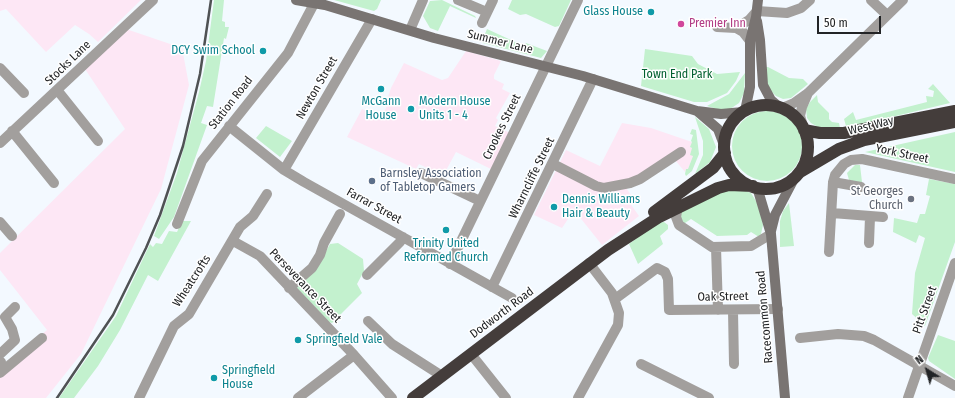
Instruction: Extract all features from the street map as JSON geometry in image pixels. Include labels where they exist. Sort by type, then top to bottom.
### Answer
[{"type":"highway","points":[[766,105],[780,107],[796,118],[803,128],[808,151],[805,162],[797,174],[786,183],[776,187],[755,187],[738,177],[732,170],[725,149],[730,126],[744,111],[766,105]]},
{"type":"highway","name":"West Way","points":[[803,128],[820,133],[844,133],[955,111]]},
{"type":"highway","name":"West Way","points":[[797,174],[839,148],[864,140],[955,122]]},
{"type":"highway","name":"Dodworth Road","points":[[608,250],[620,237],[714,168],[725,149]]},
{"type":"highway","name":"Dodworth Road","points":[[413,398],[589,263],[678,206],[710,191],[729,185],[755,187]]},
{"type":"street","name":"Stocks Lane","points":[[0,143],[58,91],[153,0]]},
{"type":"street","name":"Summer Lane","points":[[296,0],[316,2],[410,30],[593,79],[697,111],[720,114],[744,111]]},
{"type":"street","points":[[410,30],[423,0]]},
{"type":"street","points":[[458,0],[487,12]]},
{"type":"street","points":[[482,23],[493,0]]},
{"type":"street","name":"Crookes Street","points":[[450,264],[578,0]]},
{"type":"street","points":[[744,111],[750,87],[750,41],[758,0]]},
{"type":"street","points":[[736,28],[756,14],[787,12],[801,8],[810,0]]},
{"type":"street","points":[[871,0],[887,16]]},
{"type":"street","points":[[756,14],[760,40],[763,85],[770,100],[780,107],[794,103],[808,93],[903,0]]},
{"type":"street","name":"Station Road","points":[[177,224],[202,161],[288,52],[316,2]]},
{"type":"street","name":"Newton Street","points":[[284,170],[372,19]]},
{"type":"street","points":[[717,27],[736,28],[743,32],[750,41]]},
{"type":"street","points":[[0,68],[24,93]]},
{"type":"street","name":"Wharncliffe Street","points":[[492,287],[593,79]]},
{"type":"street","points":[[58,91],[98,141]]},
{"type":"street","points":[[803,128],[801,112],[808,93]]},
{"type":"street","name":"Summer Lane","points":[[697,111],[718,129],[725,149]]},
{"type":"street","name":"Farrar Street","points":[[229,126],[284,170],[512,298]]},
{"type":"street","points":[[12,131],[54,183]]},
{"type":"street","points":[[553,164],[596,186],[604,188],[630,183],[640,179],[681,152]]},
{"type":"street","name":"York Street","points":[[833,182],[838,170],[844,164],[851,160],[862,159],[955,179]]},
{"type":"street","points":[[421,173],[480,201]]},
{"type":"street","name":"Racecommon Road","points":[[770,234],[775,215],[797,174]]},
{"type":"street","points":[[829,252],[833,182],[861,187]]},
{"type":"street","name":"Racecommon Road","points":[[755,187],[770,234],[785,398]]},
{"type":"street","name":"Wheatcrofts","points":[[139,398],[174,326],[189,314],[240,227],[253,216],[267,194]]},
{"type":"street","points":[[678,206],[676,217],[679,225],[716,247],[751,246],[770,234]]},
{"type":"street","points":[[832,213],[883,217]]},
{"type":"street","points":[[289,288],[312,268],[340,214]]},
{"type":"street","points":[[869,243],[870,217]]},
{"type":"street","points":[[0,222],[12,236]]},
{"type":"street","points":[[369,268],[400,242],[403,237]]},
{"type":"street","name":"Perseverance Street","points":[[233,241],[260,256],[354,355],[392,398]]},
{"type":"street","points":[[716,247],[718,310]]},
{"type":"street","points":[[578,398],[618,325],[619,313],[616,299],[589,263]]},
{"type":"street","name":"Pitt Street","points":[[908,398],[955,263]]},
{"type":"street","name":"Oak Street","points":[[616,299],[657,268],[665,272],[668,278],[669,310],[733,311],[778,309]]},
{"type":"street","points":[[0,354],[15,340],[12,329],[5,317],[15,307]]},
{"type":"street","points":[[733,311],[734,364]]},
{"type":"street","points":[[368,321],[392,344],[442,376]]},
{"type":"street","points":[[800,338],[838,334],[864,336],[874,340],[955,386]]},
{"type":"street","points":[[0,373],[42,338]]},
{"type":"street","points":[[471,354],[506,398]]},
{"type":"street","points":[[298,398],[354,355]]},
{"type":"street","points":[[641,364],[709,398]]},
{"type":"shaded area","points":[[0,0],[141,0],[98,42],[75,25],[46,52],[6,9],[0,11]]},
{"type":"shaded area","points":[[126,29],[182,48],[189,85],[161,189],[81,354],[46,398],[0,398],[0,369],[47,330],[0,270],[0,253],[125,129],[85,69]]},
{"type":"shaded area","points":[[466,51],[501,61],[494,75],[494,79],[504,84],[502,89],[510,93],[496,118],[498,120],[495,126],[510,133],[493,170],[456,152],[443,176],[419,164],[416,169],[347,137],[362,109],[381,118],[388,104],[386,103],[391,88],[404,63],[442,80],[448,78]]},
{"type":"shaded area","points":[[622,123],[651,128],[692,142],[690,147],[692,148],[693,156],[688,169],[686,169],[685,172],[675,160],[626,188],[631,195],[627,199],[639,216],[602,245],[574,210],[562,228],[534,215],[566,150],[600,166]]},
{"type":"green space","points":[[214,0],[224,0],[222,21],[225,22],[225,27],[229,27],[226,39],[224,38],[213,107],[207,106],[201,123],[207,125],[174,217],[159,239],[154,236],[177,173],[199,92],[206,61]]},
{"type":"green space","points":[[334,0],[381,0],[377,9],[374,11]]},
{"type":"green space","points":[[442,0],[475,16],[476,18],[450,6],[438,31],[430,28],[423,16],[430,1]]},
{"type":"green space","points":[[512,0],[571,0],[559,26],[555,27],[526,14],[520,15],[508,9]]},
{"type":"green space","points":[[487,29],[524,46],[526,43],[547,51],[541,58],[483,43],[482,41]]},
{"type":"green space","name":"Town End Park","points":[[645,49],[692,56],[698,64],[717,74],[740,72],[736,81],[727,93],[707,102],[694,102],[641,86]]},
{"type":"green space","points":[[765,67],[768,67],[789,78],[803,79],[808,84],[791,98],[783,99],[776,96],[771,91],[767,82]]},
{"type":"green space","points":[[745,73],[744,93],[739,103],[730,109],[717,109],[707,106],[729,94]]},
{"type":"green space","points":[[933,84],[950,103],[854,126],[846,126],[844,119],[853,112],[856,120],[927,102],[926,96],[933,97],[934,91],[928,89]]},
{"type":"green space","points":[[817,95],[818,102],[829,113],[829,119],[832,122],[839,123],[840,128],[818,127],[811,123],[807,118],[806,109]]},
{"type":"green space","points":[[760,111],[774,111],[787,116],[797,126],[802,139],[802,153],[797,166],[787,176],[774,181],[760,181],[747,176],[737,166],[732,153],[732,139],[737,126],[747,116]]},
{"type":"green space","points":[[695,117],[709,129],[716,147],[710,162],[695,174],[703,155],[703,141]]},
{"type":"green space","points":[[266,126],[292,141],[280,157],[256,138]]},
{"type":"green space","points":[[692,129],[696,130],[699,154],[692,171],[686,176],[686,169],[688,169],[693,156],[690,155],[693,135],[690,134]]},
{"type":"green space","points":[[955,132],[955,172],[865,152]]},
{"type":"green space","points":[[855,165],[860,165],[862,182],[849,180],[847,173]]},
{"type":"green space","points":[[929,179],[955,184],[955,242],[925,326],[912,314],[915,273],[925,238],[919,235],[916,243],[893,232],[894,218],[917,223],[920,214],[925,214],[930,196],[926,195]]},
{"type":"green space","points":[[736,187],[751,193],[759,206],[763,225],[759,237],[751,232],[747,235],[717,236],[691,219],[682,225],[679,213],[718,190]]},
{"type":"green space","points":[[789,203],[794,246],[780,247],[780,221],[783,211]]},
{"type":"green space","points":[[182,221],[191,221],[158,281],[148,275],[120,330],[98,366],[74,398],[59,398],[116,316],[150,244],[153,247],[156,243],[162,244],[169,231],[177,232]]},
{"type":"green space","points":[[664,222],[668,225],[668,229],[660,236],[663,244],[638,264],[629,244],[657,223]]},
{"type":"green space","points":[[338,243],[363,259],[364,271],[357,284],[362,293],[332,323],[329,322],[296,287],[322,259],[330,244]]},
{"type":"green space","points":[[938,335],[955,341],[955,379],[929,361],[928,358]]},
{"type":"railway","points":[[57,398],[113,315],[146,248],[160,215],[183,146],[200,74],[211,0]]},
{"type":"place","name":"Glass House","points":[[651,12]]},
{"type":"place","name":"Premier Inn","points":[[681,24]]},
{"type":"place","name":"DCY Swim School","points":[[263,51]]},
{"type":"place","name":"McGann House","points":[[381,89]]},
{"type":"place","name":"Modern House Units 1 - 4","points":[[411,109]]},
{"type":"place","name":"Barnsley Association of Tabletop Gamers","points":[[372,181]]},
{"type":"place","name":"St Georges Church","points":[[911,199]]},
{"type":"place","name":"Dennis Williams Hair & Beauty","points":[[554,207]]},
{"type":"place","name":"Trinity United Reformed Church","points":[[446,230]]},
{"type":"place","name":"Springfield Vale","points":[[298,340]]},
{"type":"place","name":"Springfield House","points":[[214,378]]}]
